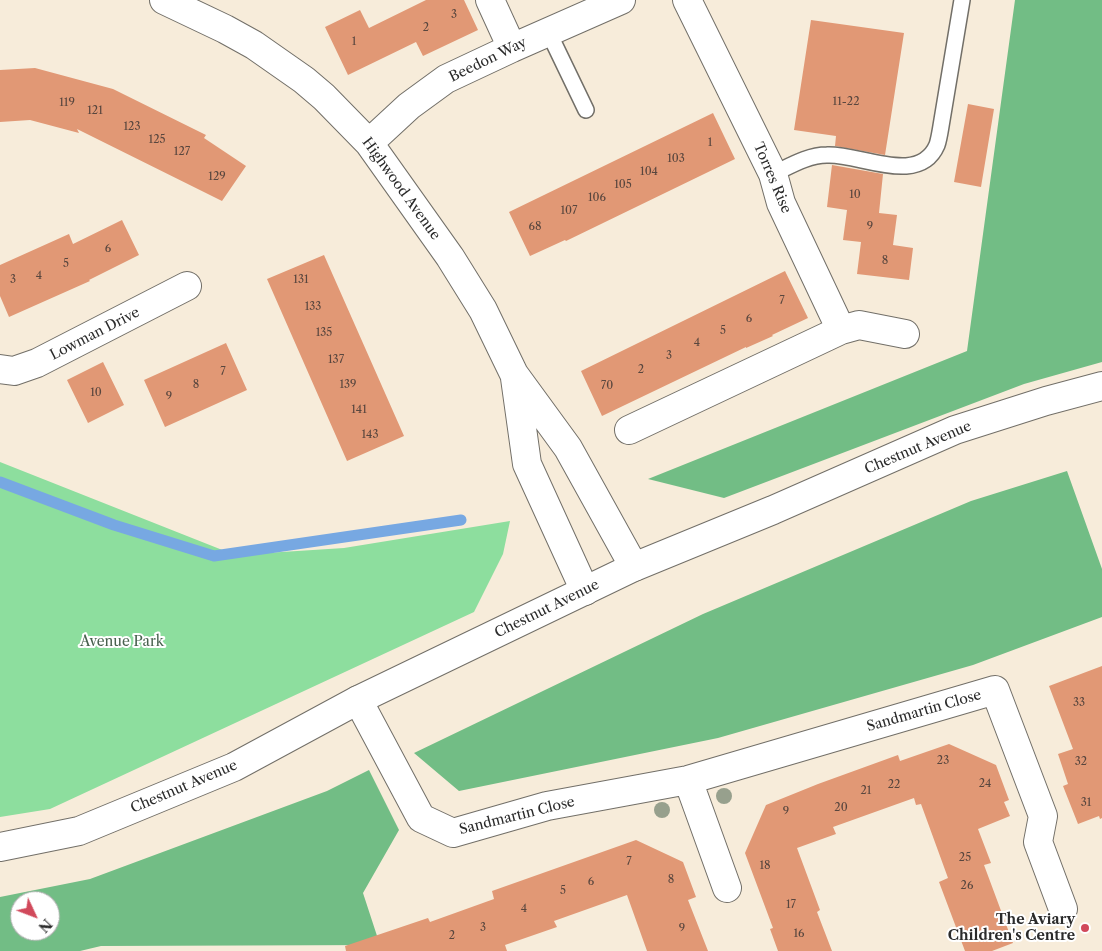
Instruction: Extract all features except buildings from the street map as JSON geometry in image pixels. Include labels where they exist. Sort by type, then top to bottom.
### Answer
[{"type":"street","name":"Highwood Avenue","points":[[164,0],[254,44],[304,80],[369,143],[450,257],[469,287],[483,310],[514,374],[568,448],[634,567]]},
{"type":"street","points":[[490,0],[512,48]]},
{"type":"street","name":"Beedon Way","points":[[369,143],[409,106],[446,79],[548,31],[621,0]]},
{"type":"street","name":"Torres Rise","points":[[687,0],[773,174],[781,203],[841,330]]},
{"type":"street","name":"Lowman Drive","points":[[0,369],[14,371],[38,363],[187,286]]},
{"type":"street","points":[[629,430],[841,330],[859,325],[905,334]]},
{"type":"street","name":"Highwood Avenue","points":[[514,374],[527,464],[585,591]]},
{"type":"street","name":"Chestnut Avenue","points":[[0,847],[80,831],[234,767],[358,700],[634,567],[774,510],[955,430],[1046,401],[1102,386]]},
{"type":"street","name":"Sandmartin Close","points":[[358,700],[421,818],[452,833],[546,806],[688,780],[995,690],[1043,816],[1038,842],[1062,909]]},
{"type":"street","points":[[688,780],[726,888]]},
{"type":"lane","points":[[773,174],[816,155],[830,154],[908,167],[927,158],[937,146],[962,0]]},
{"type":"lane","points":[[548,31],[586,110]]},
{"type":"green space","points":[[1015,0],[1102,0],[1102,362],[1024,384],[724,498],[648,479],[967,351]]},
{"type":"green space","name":"Avenue Park","points":[[0,462],[235,555],[344,548],[510,521],[503,554],[474,612],[50,809],[0,817]]},
{"type":"green space","points":[[1067,471],[1102,569],[1102,617],[973,665],[718,738],[459,791],[414,753],[703,614],[971,501]]},
{"type":"green space","points":[[369,770],[399,830],[363,893],[380,945],[101,946],[80,951],[0,951],[0,897],[10,895],[10,941],[60,941],[60,891],[30,891],[90,879],[327,791]]},
{"type":"waterway","points":[[0,482],[114,525],[214,556],[461,520]]},
{"type":"place","name":"The Aviary Children's Centre","points":[[1085,928]]}]
